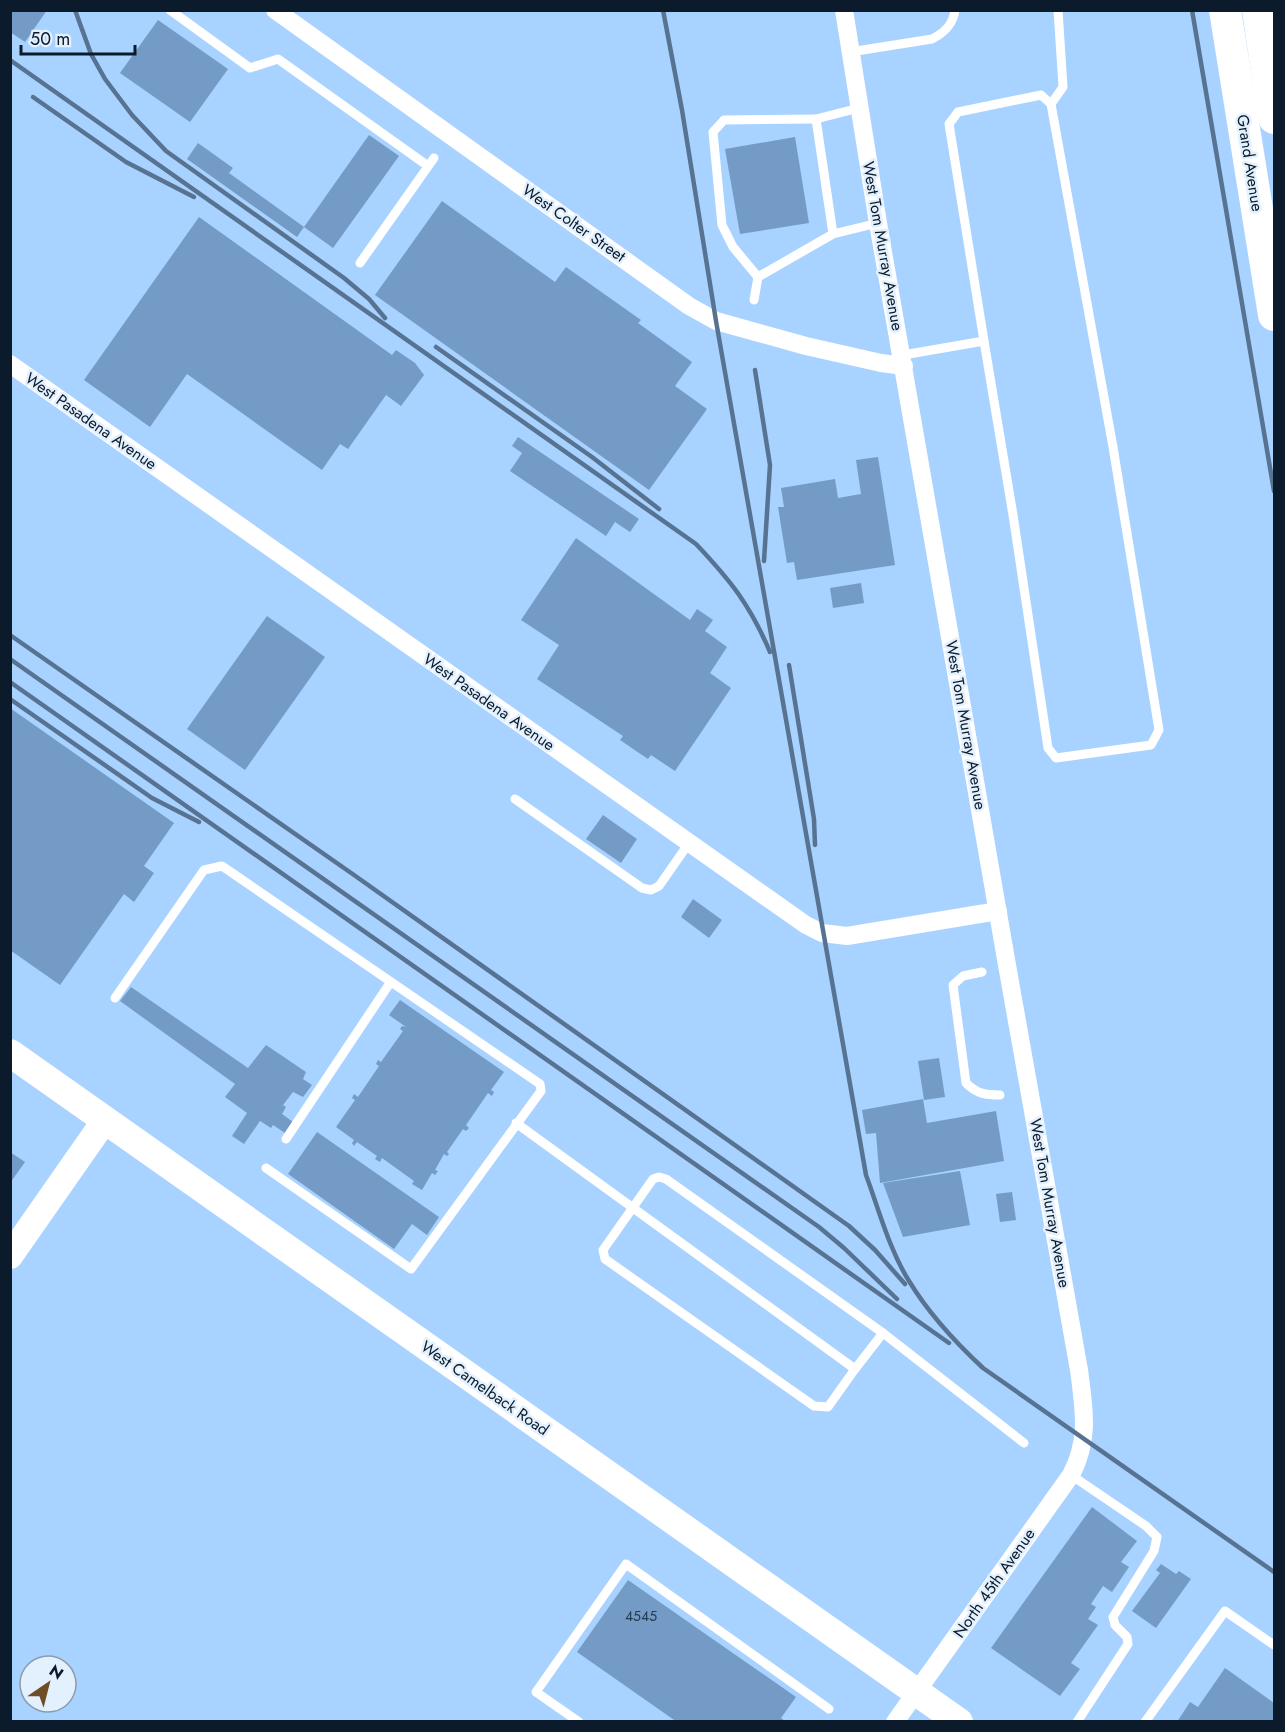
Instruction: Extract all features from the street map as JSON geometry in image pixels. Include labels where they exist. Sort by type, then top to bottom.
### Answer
[{"type":"highway","name":"Grand Avenue","points":[[1225,10],[1275,315]]},
{"type":"highway","name":"Grand Avenue","points":[[1258,10],[1275,118]]},
{"type":"main road","name":"West Camelback Road","points":[[10,1053],[959,1722]]},
{"type":"street","name":"West Colter Street","points":[[275,10],[689,306],[716,321],[806,346],[880,363],[903,360]]},
{"type":"street","name":"West Tom Murray Avenue","points":[[844,10],[878,223],[1079,1370],[1084,1410],[1084,1439]]},
{"type":"street","name":"West Pasadena Avenue","points":[[10,364],[793,916],[822,933],[847,936],[999,911]]},
{"type":"street","points":[[10,1256],[105,1120]]},
{"type":"street","name":"North 45th Avenue","points":[[895,1722],[1071,1475],[1084,1439]]},
{"type":"lane","points":[[170,10],[250,68],[278,58],[431,162],[360,263]]},
{"type":"lane","points":[[850,52],[932,39],[942,34],[948,27],[955,10]]},
{"type":"lane","points":[[1051,104],[1063,87],[1058,10]]},
{"type":"lane","points":[[1041,95],[1051,104],[1113,447],[1159,730],[1151,745],[1056,758],[1048,747],[984,341],[949,124],[958,112],[1041,95]]},
{"type":"lane","points":[[754,300],[758,277],[733,247],[722,225],[713,132],[724,120],[816,119],[859,108]]},
{"type":"lane","points":[[816,119],[833,234]]},
{"type":"lane","points":[[758,277],[833,234],[878,223]]},
{"type":"lane","points":[[903,360],[984,341]]},
{"type":"lane","points":[[515,799],[642,888],[651,890],[659,886],[689,843]]},
{"type":"lane","points":[[115,998],[204,870],[222,866],[540,1084],[541,1091],[411,1269],[266,1168]]},
{"type":"lane","points":[[981,972],[963,976],[952,985],[966,1083],[974,1091],[1000,1095]]},
{"type":"lane","points":[[286,1139],[390,983]]},
{"type":"lane","points":[[516,1124],[855,1369]]},
{"type":"lane","points":[[882,1333],[828,1407],[814,1406],[605,1259],[603,1250],[652,1179],[659,1177],[666,1179],[882,1333],[1024,1443]]},
{"type":"lane","points":[[1071,1475],[1146,1526],[1157,1537],[1154,1551],[1113,1617],[1115,1625],[1127,1637],[1128,1644],[1077,1722]]},
{"type":"lane","points":[[579,1722],[536,1692],[626,1564],[830,1709]]},
{"type":"lane","points":[[1145,1722],[1225,1611],[1275,1645]]},
{"type":"building","points":[[10,10],[47,10],[25,42],[10,32]]},
{"type":"building","points":[[158,20],[228,69],[190,122],[120,73]]},
{"type":"building","points":[[369,135],[399,156],[333,248],[304,227]]},
{"type":"building","points":[[795,137],[809,223],[740,234],[725,149]]},
{"type":"building","points":[[198,143],[233,168],[229,173],[304,227],[297,237],[187,159]]},
{"type":"building","points":[[442,201],[555,282],[566,267],[641,320],[638,323],[692,362],[675,386],[707,409],[649,490],[375,295]]},
{"type":"building","points":[[199,217],[392,355],[396,350],[415,363],[424,375],[401,406],[386,395],[348,449],[340,444],[322,470],[187,374],[150,427],[84,380]]},
{"type":"building","points":[[518,437],[639,519],[630,532],[615,522],[606,536],[510,471],[522,453],[512,446]]},
{"type":"building","points":[[878,457],[895,565],[797,580],[794,562],[787,563],[778,507],[784,507],[781,488],[835,479],[838,498],[861,494],[856,460]]},
{"type":"building","points":[[576,538],[690,620],[697,609],[713,620],[705,631],[727,647],[710,673],[731,688],[675,771],[651,755],[648,759],[620,740],[623,736],[537,679],[559,645],[521,620]]},
{"type":"building","points":[[861,583],[864,603],[833,608],[830,588]]},
{"type":"building","points":[[267,616],[325,657],[245,770],[187,729]]},
{"type":"building","points":[[10,708],[174,823],[144,866],[154,873],[134,902],[124,894],[60,985],[10,950]]},
{"type":"building","points":[[603,815],[637,839],[621,863],[586,839]]},
{"type":"building","points":[[693,899],[722,920],[709,938],[681,917]]},
{"type":"building","points":[[131,987],[248,1068],[266,1045],[306,1072],[303,1079],[312,1085],[303,1097],[293,1092],[283,1105],[286,1107],[282,1114],[293,1122],[285,1133],[273,1125],[271,1128],[260,1121],[244,1144],[232,1136],[247,1113],[225,1097],[235,1084],[120,1001]]},
{"type":"building","points":[[400,1000],[504,1072],[491,1090],[494,1092],[492,1096],[488,1093],[466,1125],[469,1128],[466,1131],[463,1129],[447,1152],[449,1154],[447,1156],[444,1154],[435,1170],[438,1171],[435,1175],[432,1173],[422,1190],[412,1184],[414,1181],[382,1158],[380,1162],[375,1159],[377,1156],[357,1142],[354,1146],[352,1143],[354,1140],[336,1127],[355,1100],[352,1098],[354,1094],[358,1097],[379,1066],[376,1064],[378,1060],[381,1062],[403,1031],[400,1029],[402,1026],[406,1027],[389,1015]]},
{"type":"building","points":[[939,1058],[945,1097],[924,1100],[918,1061]]},
{"type":"building","points":[[923,1099],[927,1123],[996,1111],[1004,1161],[880,1183],[876,1133],[866,1134],[862,1110]]},
{"type":"building","points":[[317,1132],[439,1217],[427,1235],[412,1224],[394,1249],[288,1174]]},
{"type":"building","points":[[10,1152],[25,1162],[10,1183]]},
{"type":"building","points":[[960,1171],[970,1225],[903,1237],[883,1183]]},
{"type":"building","points":[[1012,1192],[1016,1220],[1000,1222],[996,1194]]},
{"type":"building","points":[[1092,1507],[1137,1541],[1121,1562],[1129,1567],[1112,1592],[1103,1586],[1091,1604],[1096,1607],[1088,1619],[1098,1625],[1071,1663],[1080,1669],[1060,1696],[991,1648]]},
{"type":"building","points":[[1161,1564],[1176,1574],[1179,1571],[1191,1579],[1156,1628],[1132,1611],[1160,1573],[1156,1570]]},
{"type":"building","points":[[628,1580],[796,1697],[781,1718],[786,1722],[677,1722],[577,1652]]},
{"type":"building","points":[[1225,1668],[1274,1703],[1274,1722],[1177,1722],[1190,1702],[1198,1707]]},
{"type":"railway","points":[[75,10],[91,54],[105,79],[132,115],[166,151],[344,278],[369,299],[385,318]]},
{"type":"railway","points":[[663,10],[866,1175],[890,1243],[902,1269],[925,1305],[983,1368],[1274,1572]]},
{"type":"railway","points":[[1192,10],[1274,491]]},
{"type":"railway","points":[[10,60],[696,544],[739,594],[755,620],[770,652]]},
{"type":"railway","points":[[33,97],[126,162],[194,197]]},
{"type":"railway","points":[[436,347],[592,457],[659,509]]},
{"type":"railway","points":[[755,370],[770,465],[764,561]]},
{"type":"railway","points":[[10,635],[354,875],[849,1226],[875,1250],[905,1284]]},
{"type":"railway","points":[[10,659],[819,1227],[897,1299]]},
{"type":"railway","points":[[789,665],[814,819],[815,845]]},
{"type":"railway","points":[[10,682],[949,1343]]},
{"type":"railway","points":[[10,699],[152,798],[199,822]]}]
